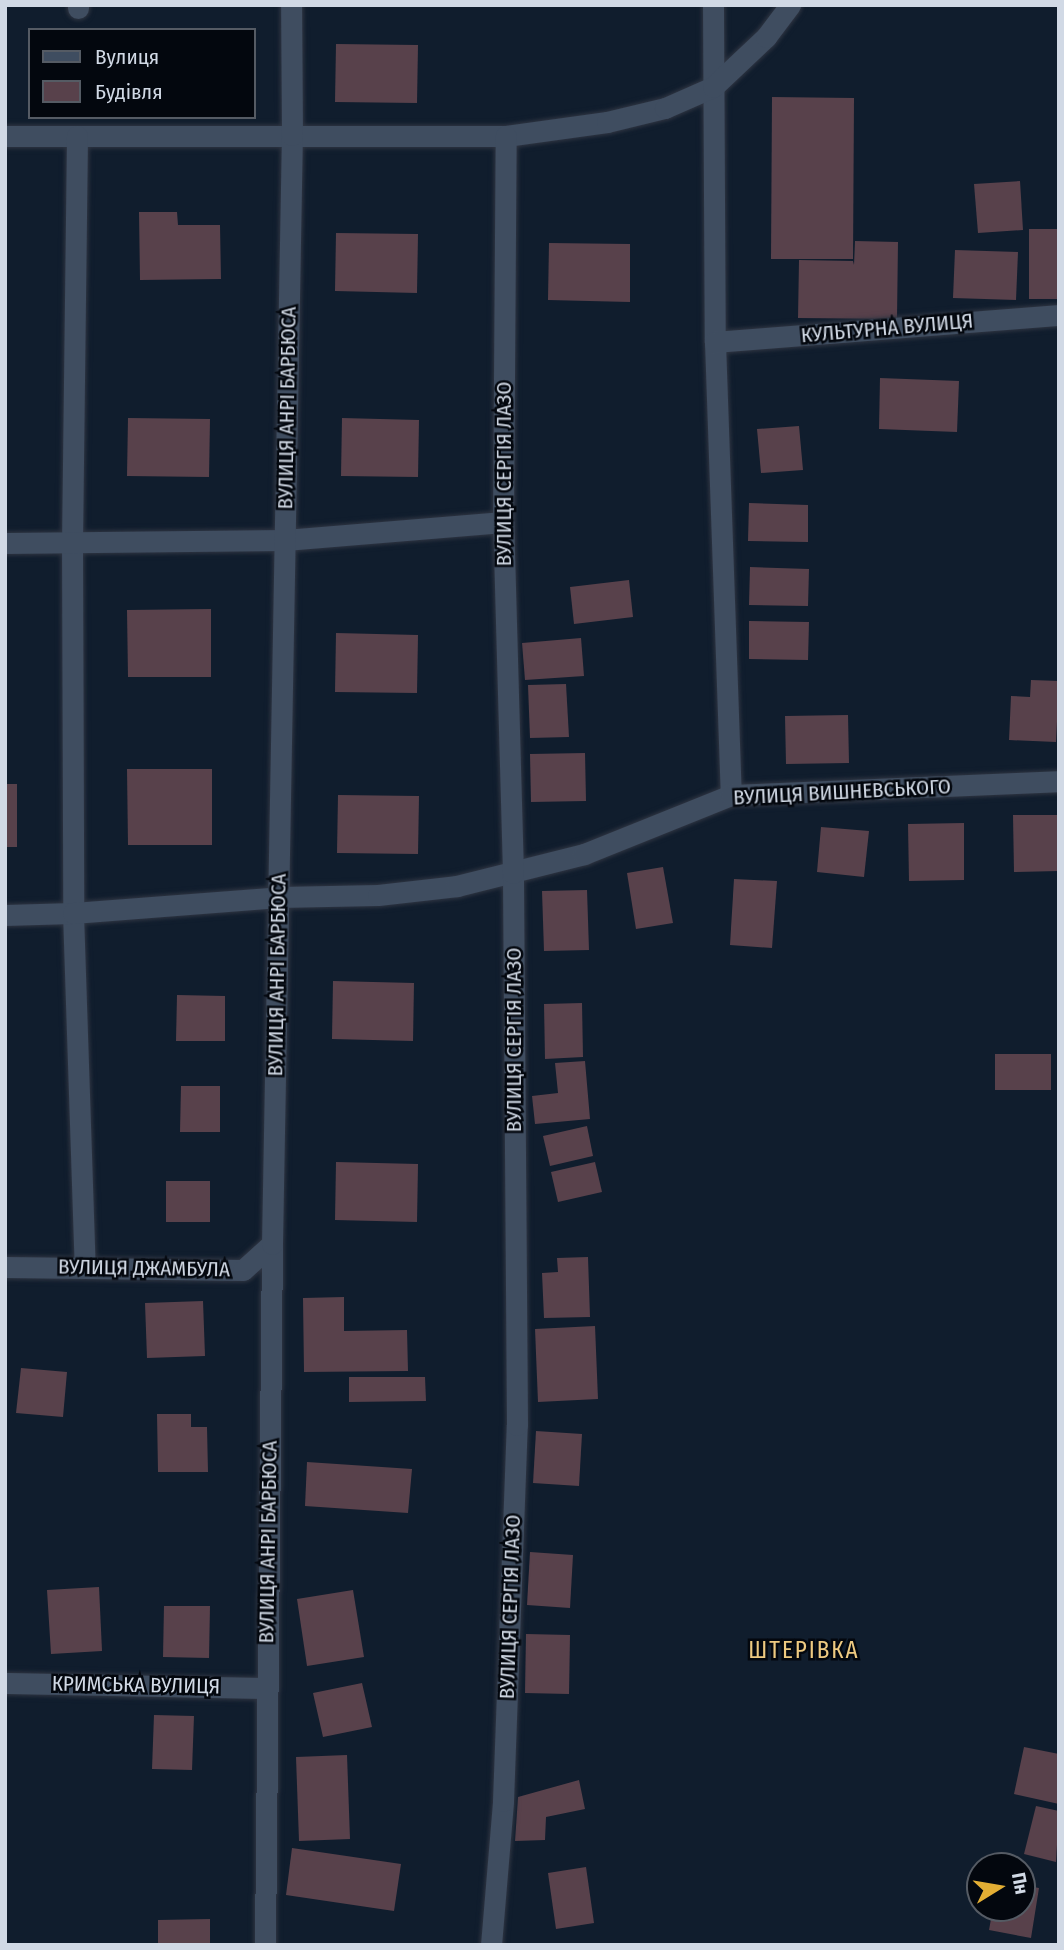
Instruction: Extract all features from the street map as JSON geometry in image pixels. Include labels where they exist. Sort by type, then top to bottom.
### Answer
[{"type":"street","name":"ВУЛИЦЯ АНРІ БАРБЮСА","points":[[265,1945],[272,1244],[292,135],[291,5]]},
{"type":"street","points":[[713,5],[715,342],[731,795]]},
{"type":"street","points":[[5,136],[506,136],[607,122],[665,108],[713,87],[766,37],[790,5]]},
{"type":"street","points":[[77,136],[72,542],[73,914],[85,1266]]},
{"type":"street","name":"ВУЛИЦЯ СЕРГІЯ ЛАЗО","points":[[491,1945],[503,1801],[517,1425],[513,873],[503,522],[506,136]]},
{"type":"street","name":"КУЛЬТУРНА ВУЛИЦЯ","points":[[715,342],[1059,315]]},
{"type":"street","points":[[5,543],[285,540],[503,522]]},
{"type":"street","name":"ВУЛИЦЯ ВИШНЕВСЬКОГО","points":[[5,915],[73,914],[279,897],[378,895],[457,887],[584,854],[731,795],[1059,781]]},
{"type":"street","name":"ВУЛИЦЯ ДЖАМБУЛА","points":[[5,1266],[243,1270],[272,1244]]},
{"type":"street","name":"КРИМСЬКА ВУЛИЦЯ","points":[[5,1683],[266,1688]]},
{"type":"building","points":[[336,44],[418,45],[417,103],[335,102]]},
{"type":"building","points":[[772,97],[854,98],[853,259],[771,259]]},
{"type":"building","points":[[1020,181],[1023,230],[978,233],[974,184]]},
{"type":"building","points":[[139,212],[177,212],[178,225],[220,225],[221,279],[140,280]]},
{"type":"building","points":[[1029,229],[1059,229],[1059,299],[1029,299]]},
{"type":"building","points":[[336,233],[418,234],[417,293],[335,291]]},
{"type":"building","points":[[855,241],[898,242],[897,319],[798,318],[799,260],[853,261],[854,265]]},
{"type":"building","points":[[549,243],[630,244],[630,302],[548,300]]},
{"type":"building","points":[[955,250],[1018,252],[1016,300],[953,298]]},
{"type":"building","points":[[880,378],[959,381],[957,432],[879,429]]},
{"type":"building","points":[[128,418],[210,419],[209,477],[127,476]]},
{"type":"building","points":[[342,418],[419,420],[418,477],[341,476]]},
{"type":"building","points":[[799,426],[803,470],[761,473],[757,429]]},
{"type":"building","points":[[749,503],[808,505],[808,542],[748,541]]},
{"type":"building","points":[[750,567],[809,569],[808,606],[749,605]]},
{"type":"building","points":[[629,580],[633,617],[574,624],[570,587]]},
{"type":"building","points":[[211,609],[211,677],[128,677],[127,610]]},
{"type":"building","points":[[749,621],[809,622],[808,660],[749,659]]},
{"type":"building","points":[[336,633],[418,635],[417,693],[335,692]]},
{"type":"building","points":[[581,638],[584,676],[525,680],[522,643]]},
{"type":"building","points":[[1031,680],[1059,681],[1056,742],[1009,740],[1011,696],[1030,697]]},
{"type":"building","points":[[566,684],[569,737],[530,738],[528,685]]},
{"type":"building","points":[[848,715],[849,763],[786,764],[785,716]]},
{"type":"building","points":[[585,753],[586,801],[531,802],[530,754]]},
{"type":"building","points":[[127,769],[212,769],[212,845],[128,845]]},
{"type":"building","points":[[5,784],[17,784],[17,847],[5,847]]},
{"type":"building","points":[[338,795],[419,796],[418,854],[337,853]]},
{"type":"building","points":[[1013,815],[1059,815],[1059,871],[1014,872]]},
{"type":"building","points":[[964,823],[964,880],[909,881],[908,824]]},
{"type":"building","points":[[821,827],[869,831],[864,877],[817,872]]},
{"type":"building","points":[[663,867],[673,923],[636,929],[627,873]]},
{"type":"building","points":[[734,879],[777,881],[772,948],[730,945]]},
{"type":"building","points":[[587,890],[589,950],[544,951],[542,891]]},
{"type":"building","points":[[333,981],[414,983],[413,1041],[332,1039]]},
{"type":"building","points":[[177,995],[225,996],[225,1041],[176,1041]]},
{"type":"building","points":[[582,1003],[583,1057],[545,1059],[544,1004]]},
{"type":"building","points":[[995,1054],[1051,1054],[1051,1090],[995,1090]]},
{"type":"building","points":[[585,1061],[590,1119],[535,1124],[532,1096],[558,1093],[555,1063]]},
{"type":"building","points":[[181,1086],[220,1086],[220,1132],[180,1132]]},
{"type":"building","points":[[587,1126],[593,1156],[550,1166],[543,1136]]},
{"type":"building","points":[[336,1162],[418,1164],[417,1222],[335,1220]]},
{"type":"building","points":[[595,1162],[602,1192],[558,1202],[551,1172]]},
{"type":"building","points":[[166,1181],[210,1181],[210,1222],[166,1222]]},
{"type":"building","points":[[588,1257],[590,1317],[544,1318],[542,1273],[558,1272],[557,1258]]},
{"type":"building","points":[[344,1297],[344,1331],[407,1330],[408,1371],[304,1372],[303,1298]]},
{"type":"building","points":[[203,1301],[205,1356],[147,1358],[145,1303]]},
{"type":"building","points":[[595,1326],[598,1399],[538,1402],[535,1329]]},
{"type":"building","points":[[21,1368],[67,1372],[63,1417],[16,1413]]},
{"type":"building","points":[[349,1377],[425,1377],[426,1401],[349,1402]]},
{"type":"building","points":[[157,1414],[191,1414],[191,1427],[207,1427],[208,1472],[158,1472]]},
{"type":"building","points":[[536,1431],[582,1434],[579,1486],[533,1483]]},
{"type":"building","points":[[307,1462],[412,1469],[408,1513],[305,1506]]},
{"type":"building","points":[[530,1552],[573,1555],[570,1608],[527,1605]]},
{"type":"building","points":[[99,1587],[102,1651],[51,1654],[47,1590]]},
{"type":"building","points":[[353,1590],[364,1657],[307,1666],[297,1599]]},
{"type":"building","points":[[164,1606],[210,1606],[209,1658],[163,1657]]},
{"type":"building","points":[[526,1634],[570,1635],[569,1694],[525,1693]]},
{"type":"building","points":[[362,1683],[372,1727],[323,1737],[313,1693]]},
{"type":"building","points":[[154,1715],[194,1716],[192,1770],[152,1769]]},
{"type":"building","points":[[1024,1747],[1059,1754],[1059,1804],[1014,1794]]},
{"type":"building","points":[[347,1755],[350,1839],[299,1841],[296,1757]]},
{"type":"building","points":[[579,1780],[585,1809],[546,1817],[545,1840],[515,1841],[518,1797]]},
{"type":"building","points":[[1036,1806],[1059,1811],[1056,1862],[1036,1857],[1036,1852],[1024,1852]]},
{"type":"building","points":[[292,1848],[401,1864],[394,1911],[286,1895]]},
{"type":"building","points":[[586,1867],[594,1923],[556,1929],[548,1873]]},
{"type":"building","points":[[210,1919],[210,1945],[158,1945],[158,1920]]},
{"type":"building","points":[[990,1922],[1034,1922],[1031,1938],[989,1930]]},
{"type":"district","name":"ШТЕРIВКА","points":[[804,1650]]}]
